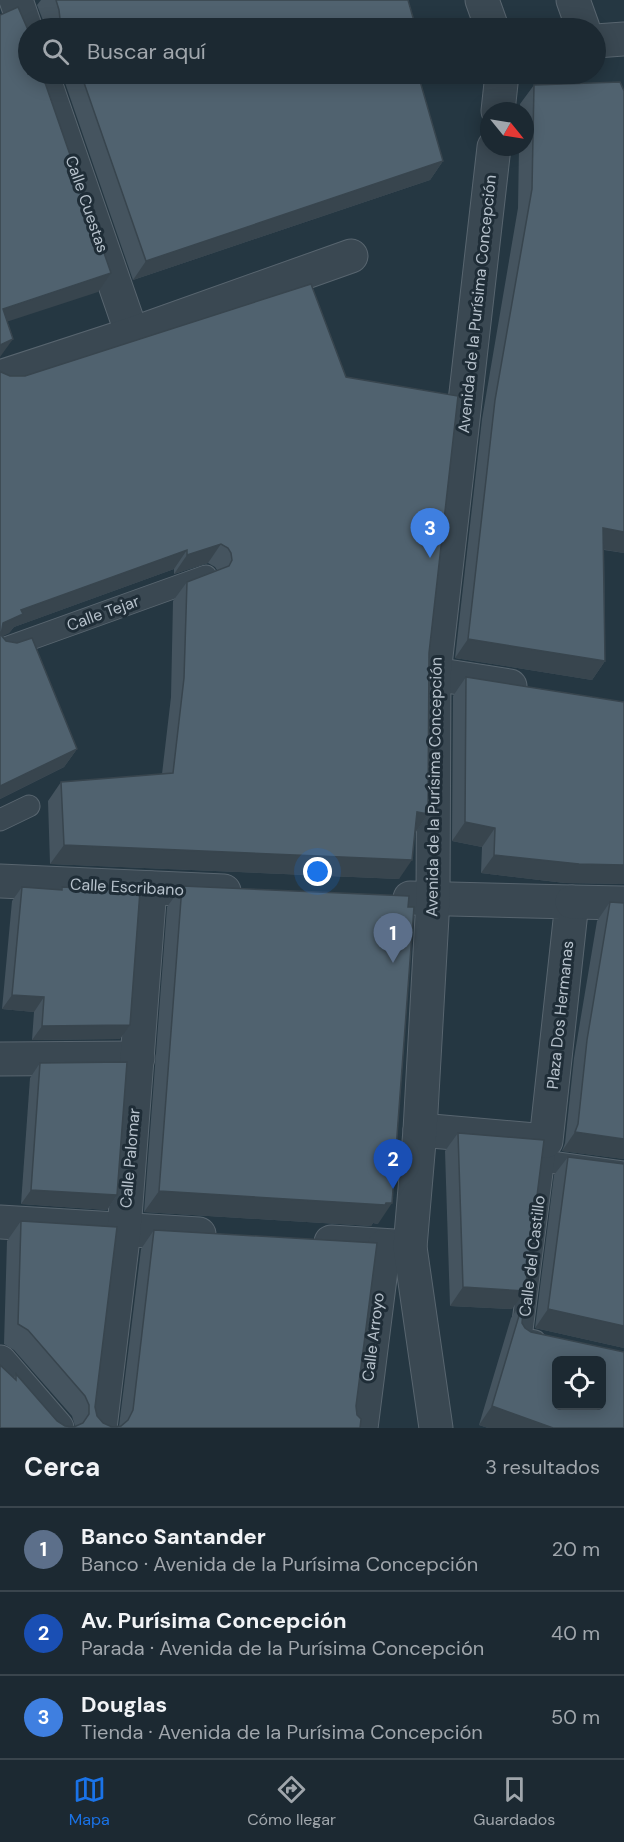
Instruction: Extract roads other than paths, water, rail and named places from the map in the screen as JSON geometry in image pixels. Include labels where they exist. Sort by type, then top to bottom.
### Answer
[{"type":"street","points":[[16,0],[22,18]]},
{"type":"street","points":[[482,0],[488,18]]},
{"type":"street","points":[[573,0],[579,18]]},
{"type":"street","points":[[606,40],[624,39]]},
{"type":"street","name":"Calle Cuestas","points":[[45,84],[132,334]]},
{"type":"street","points":[[499,102],[501,84]]},
{"type":"street","name":"Avenida de la Purísima Concepción","points":[[436,1428],[397,1246],[420,1130],[433,899],[434,674],[494,156]]},
{"type":"street","points":[[0,377],[132,334],[351,256]]},
{"type":"street","points":[[434,674],[541,691]]},
{"type":"street","name":"Calle Escribano","points":[[0,881],[256,892]]},
{"type":"street","name":"Calle Palomar","points":[[100,1428],[124,1230],[150,888]]},
{"type":"street","points":[[386,897],[624,904]]},
{"type":"street","name":"Plaza Dos Hermanas","points":[[544,1151],[572,902]]},
{"type":"street","points":[[0,1059],[138,1058]]},
{"type":"street","points":[[420,1130],[544,1151]]},
{"type":"street","points":[[0,1222],[230,1236]]},
{"type":"street","points":[[301,1241],[397,1246]]},
{"type":"street","name":"Calle Arroyo","points":[[361,1428],[397,1246]]},
{"type":"street","points":[[0,1362],[57,1428]]},
{"type":"lane","name":"Calle Tejar","points":[[0,650],[206,576]]},
{"type":"lane","points":[[0,820],[29,806]]},
{"type":"lane","points":[[544,1151],[624,1172]]},
{"type":"lane","name":"Calle del Castillo","points":[[544,1151],[521,1338],[556,1346]]},
{"type":"place","name":"Douglas","points":[[430,558]]},
{"type":"place","name":"Banco Santander","points":[[393,963]]},
{"type":"place","name":"Av. Purísima Concepción","points":[[393,1189]]}]
